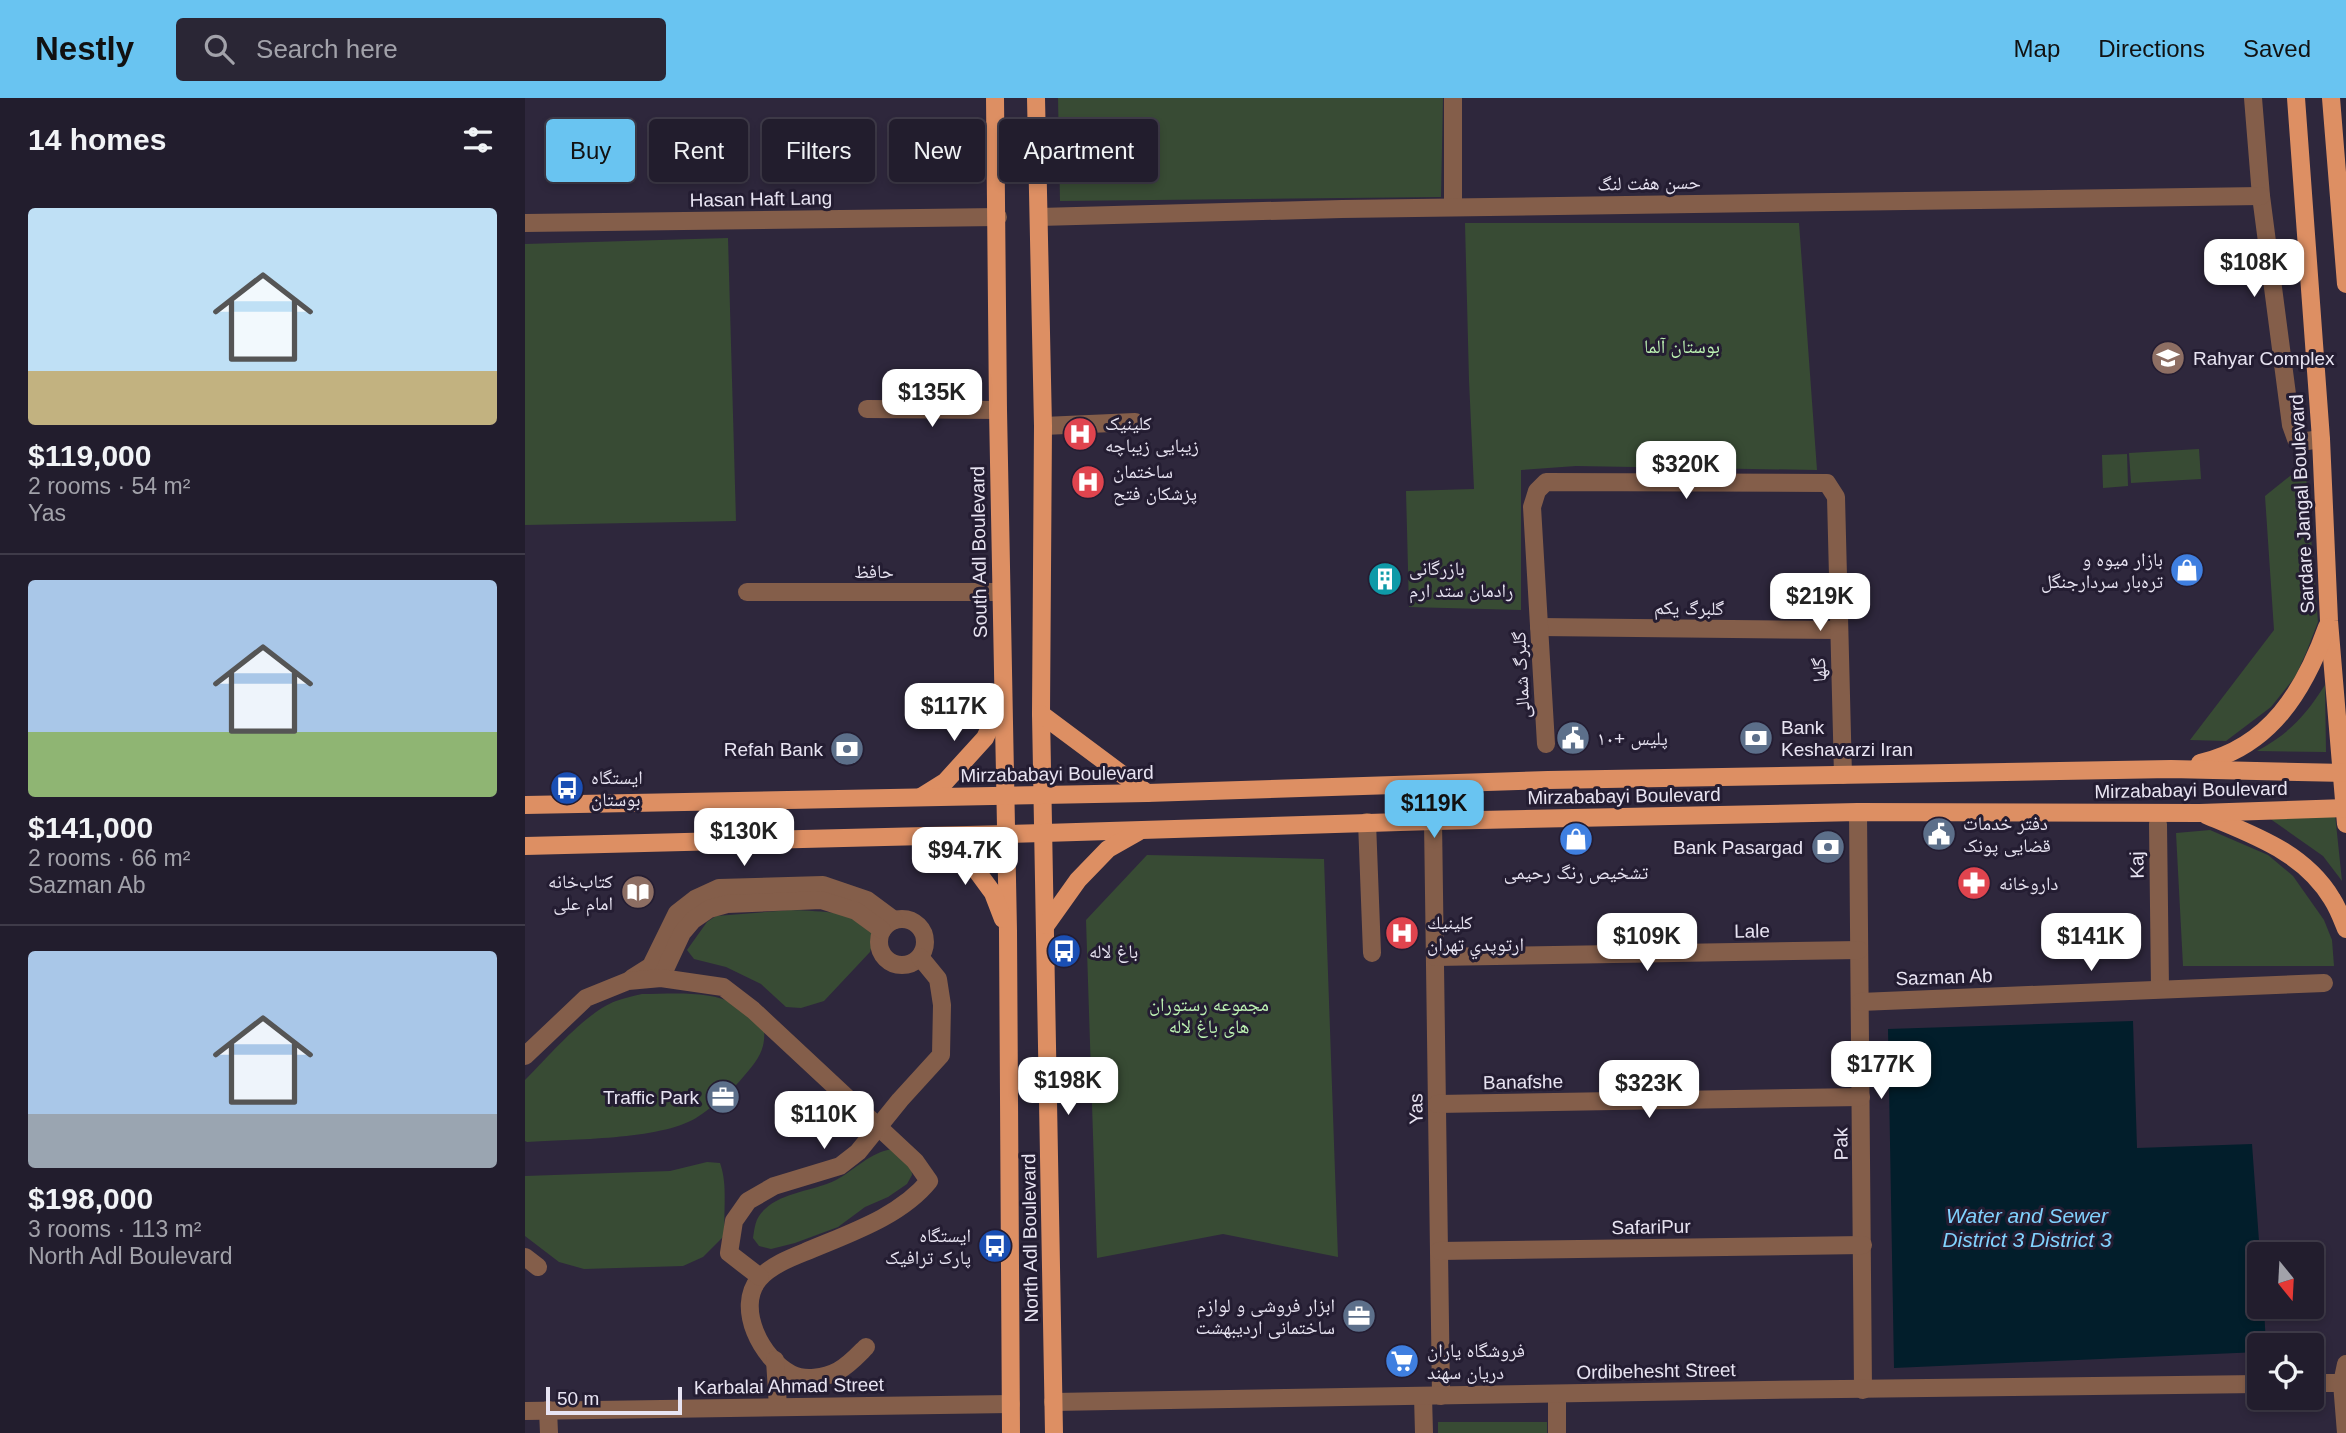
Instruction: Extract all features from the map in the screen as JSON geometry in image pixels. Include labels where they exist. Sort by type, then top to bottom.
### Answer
[{"type":"main road","name":"South Adl Boulevard","points":[[995,98],[1006,834]]},
{"type":"main road","points":[[1037,98],[1044,426],[1041,714],[1043,795]]},
{"type":"main road","name":"Sardare Jangal Boulevard","points":[[2296,98],[2321,439],[2329,621],[2344,772],[2345,813]]},
{"type":"main road","points":[[2331,98],[2346,284]]},
{"type":"main road","points":[[2171,769],[2223,758],[2267,730],[2298,691],[2321,645],[2329,621]]},
{"type":"main road","points":[[920,798],[945,782],[985,738],[1003,700]]},
{"type":"main road","points":[[1041,714],[1147,793]]},
{"type":"main road","name":"Mirzababayi Boulevard","points":[[525,805],[2171,769],[2344,772]]},
{"type":"main road","name":"North Adl Boulevard","points":[[1043,795],[1054,1433]]},
{"type":"main road","name":"Mirzababayi Boulevard","points":[[525,846],[1367,822],[1858,813],[2345,813]]},
{"type":"main road","points":[[2200,813],[2271,842],[2286,851],[2319,881],[2333,899],[2346,929]]},
{"type":"main road","points":[[1046,925],[1078,880],[1108,849],[1144,829]]},
{"type":"main road","name":"North Adl Boulevard","points":[[1006,834],[1010,1433]]},
{"type":"main road","points":[[933,836],[968,859],[993,893],[1008,931]]},
{"type":"street","points":[[1453,98],[1453,207]]},
{"type":"street","points":[[2253,98],[2261,196],[2291,425],[2296,439],[2307,442],[2321,439]]},
{"type":"street","points":[[2333,120],[2346,134]]},
{"type":"street","name":"حسن هفت لنگ","points":[[1039,217],[1453,207],[2261,196]]},
{"type":"street","name":"Hasan Haft Lang","points":[[525,223],[998,217]]},
{"type":"street","points":[[867,409],[998,410]]},
{"type":"street","points":[[1044,426],[1135,422]]},
{"type":"street","name":"گلبرگ شمالی","points":[[1546,744],[1532,507],[1537,491],[1546,482],[1827,483]]},
{"type":"street","name":"گلها","points":[[1827,483],[1836,497],[1843,775]]},
{"type":"street","name":"حافظ","points":[[747,592],[1001,592]]},
{"type":"street","name":"گلبرگ یکم","points":[[1539,627],[1839,630]]},
{"type":"street","name":"Pak","points":[[1858,813],[1863,1390]]},
{"type":"street","name":"Yas","points":[[1424,1433],[1432,1396],[1439,1251],[1433,821]]},
{"type":"street","points":[[1367,822],[1372,953]]},
{"type":"street","name":"Kaj","points":[[2158,824],[2159,989]]},
{"type":"street","points":[[525,1056],[586,998],[628,981],[651,966],[677,913],[695,899],[719,888],[823,885],[866,900],[888,925]]},
{"type":"street","points":[[661,978],[682,933],[693,920],[709,909],[727,904],[821,900],[888,925],[910,920],[922,929],[926,944],[915,962],[900,966],[886,960],[879,946],[888,925]]},
{"type":"street","name":"Lale","points":[[1435,957],[1859,950]]},
{"type":"street","points":[[760,1277],[729,1253],[734,1221],[748,1201],[774,1186],[840,1166],[858,1152],[941,1055],[942,1005],[938,979],[920,957]]},
{"type":"street","points":[[628,981],[661,978],[723,987],[753,1010],[879,1127],[915,1161],[929,1181],[920,1192],[864,1226],[785,1261],[760,1277],[753,1289],[749,1315],[758,1338],[775,1360],[793,1375],[809,1378],[837,1372],[852,1362],[866,1347]]},
{"type":"street","name":"Sazman Ab","points":[[1860,1002],[2324,982]]},
{"type":"street","name":"Banafshe","points":[[1437,1104],[1861,1097]]},
{"type":"street","name":"SafariPur","points":[[1439,1251],[1863,1245]]},
{"type":"street","points":[[775,1360],[778,1407]]},
{"type":"street","points":[[2346,1364],[2342,1383],[2346,1433]]},
{"type":"street","points":[[2324,1383],[2342,1383]]},
{"type":"street","name":"Ordibehesht Street","points":[[1053,1402],[2247,1384]]},
{"type":"street","points":[[1556,1394],[1557,1433]]},
{"type":"street","name":"Karbalai Ahmad Street","points":[[525,1410],[1011,1404]]},
{"type":"street","points":[[548,1410],[549,1433]]},
{"type":"green space","points":[[1058,98],[1443,98],[1441,197],[1060,201],[1060,182],[1158,182],[1158,119],[1058,119]]},
{"type":"green space","name":"بوستان آلما","points":[[1465,223],[1799,223],[1817,470],[1576,466],[1521,470],[1521,610],[1409,607],[1406,491],[1474,489]]},
{"type":"green space","points":[[728,238],[736,521],[525,525],[525,244]]},
{"type":"green space","points":[[2199,449],[2201,479],[2131,483],[2129,453]]},
{"type":"green space","points":[[2127,454],[2128,486],[2103,488],[2102,455]]},
{"type":"green space","points":[[2305,464],[2318,622],[2306,653],[2295,677],[2271,707],[2226,741],[2190,740],[2274,630],[2265,496]]},
{"type":"green space","points":[[2325,685],[2326,752],[2257,751],[2296,723]]},
{"type":"green space","points":[[2335,814],[2342,881],[2323,856],[2269,818]]},
{"type":"green space","points":[[2210,830],[2268,855],[2293,876],[2324,920],[2332,940],[2334,966],[2183,966],[2176,833]]},
{"type":"green space","name":"مجموعه رستوران های باغ لاله","points":[[1147,855],[1324,859],[1338,1257],[1223,1234],[1097,1258],[1086,920]]},
{"type":"green space","points":[[791,910],[854,917],[869,926],[873,933],[870,952],[824,1001],[801,1008],[786,1007],[761,984],[726,967],[694,959],[687,950],[707,922],[716,916]]},
{"type":"green space","points":[[642,994],[702,995],[735,1004],[764,1029],[764,1043],[760,1055],[739,1082],[721,1099],[696,1118],[680,1125],[661,1131],[615,1137],[525,1141],[525,1080],[592,1015],[616,1001]]},
{"type":"green space","points":[[893,1149],[911,1165],[912,1175],[907,1184],[888,1197],[865,1207],[838,1227],[795,1243],[771,1249],[759,1246],[753,1238],[759,1216],[772,1203],[836,1180],[870,1157]]},
{"type":"green space","points":[[707,1162],[720,1163],[722,1171],[725,1189],[725,1235],[703,1257],[683,1266],[584,1269],[559,1262],[525,1236],[525,1176],[670,1171]]},
{"type":"green space","points":[[1438,1422],[1547,1422],[1547,1433],[1438,1433]]},
{"type":"water","name":"Water and Sewer District 3 District 3","points":[[2133,1021],[2137,1148],[2252,1144],[2259,1242],[2247,1242],[2247,1320],[2265,1320],[2265,1333],[2247,1333],[2247,1353],[1894,1368],[1888,1029]]},
{"type":"place","name":"Rahyar Complex","points":[[2168,358]]},
{"type":"place","name":"کلینیک زیبایی زیباچه","points":[[1080,434]]},
{"type":"place","name":"ساختمان پزشکان فتح","points":[[1088,482]]},
{"type":"place","name":"بازار میوه و تره‌بار سردارجنگل","points":[[2187,570]]},
{"type":"place","name":"بازرگانی رادمان ستد ارم","points":[[1385,579]]},
{"type":"place","name":"پلیس +۱۰","points":[[1573,738]]},
{"type":"place","name":"Bank Keshavarzi Iran","points":[[1756,738]]},
{"type":"place","name":"Refah Bank","points":[[847,749]]},
{"type":"place","name":"ایستگاه بوستان","points":[[567,788]]},
{"type":"place","name":"دفتر خدمات قضایی پونک","points":[[1939,834]]},
{"type":"place","name":"تشخیص رنگ رحیمی","points":[[1576,839]]},
{"type":"place","name":"Bank Pasargad","points":[[1828,847]]},
{"type":"place","name":"داروخانه","points":[[1974,883]]},
{"type":"place","name":"کتاب‌خانه امام علی","points":[[638,892]]},
{"type":"place","name":"كلينيك ارتوپدي تهران","points":[[1402,933]]},
{"type":"place","name":"باغ لاله","points":[[1064,951]]},
{"type":"place","name":"Traffic Park","points":[[723,1097]]},
{"type":"place","name":"ایستگاه پارک ترافیک","points":[[995,1246]]},
{"type":"place","name":"ابزار فروشی و لوازم ساختمانی اردیبهشت","points":[[1359,1316]]},
{"type":"place","name":"فروشگاه یاران دریان سهند","points":[[1402,1361]]}]
